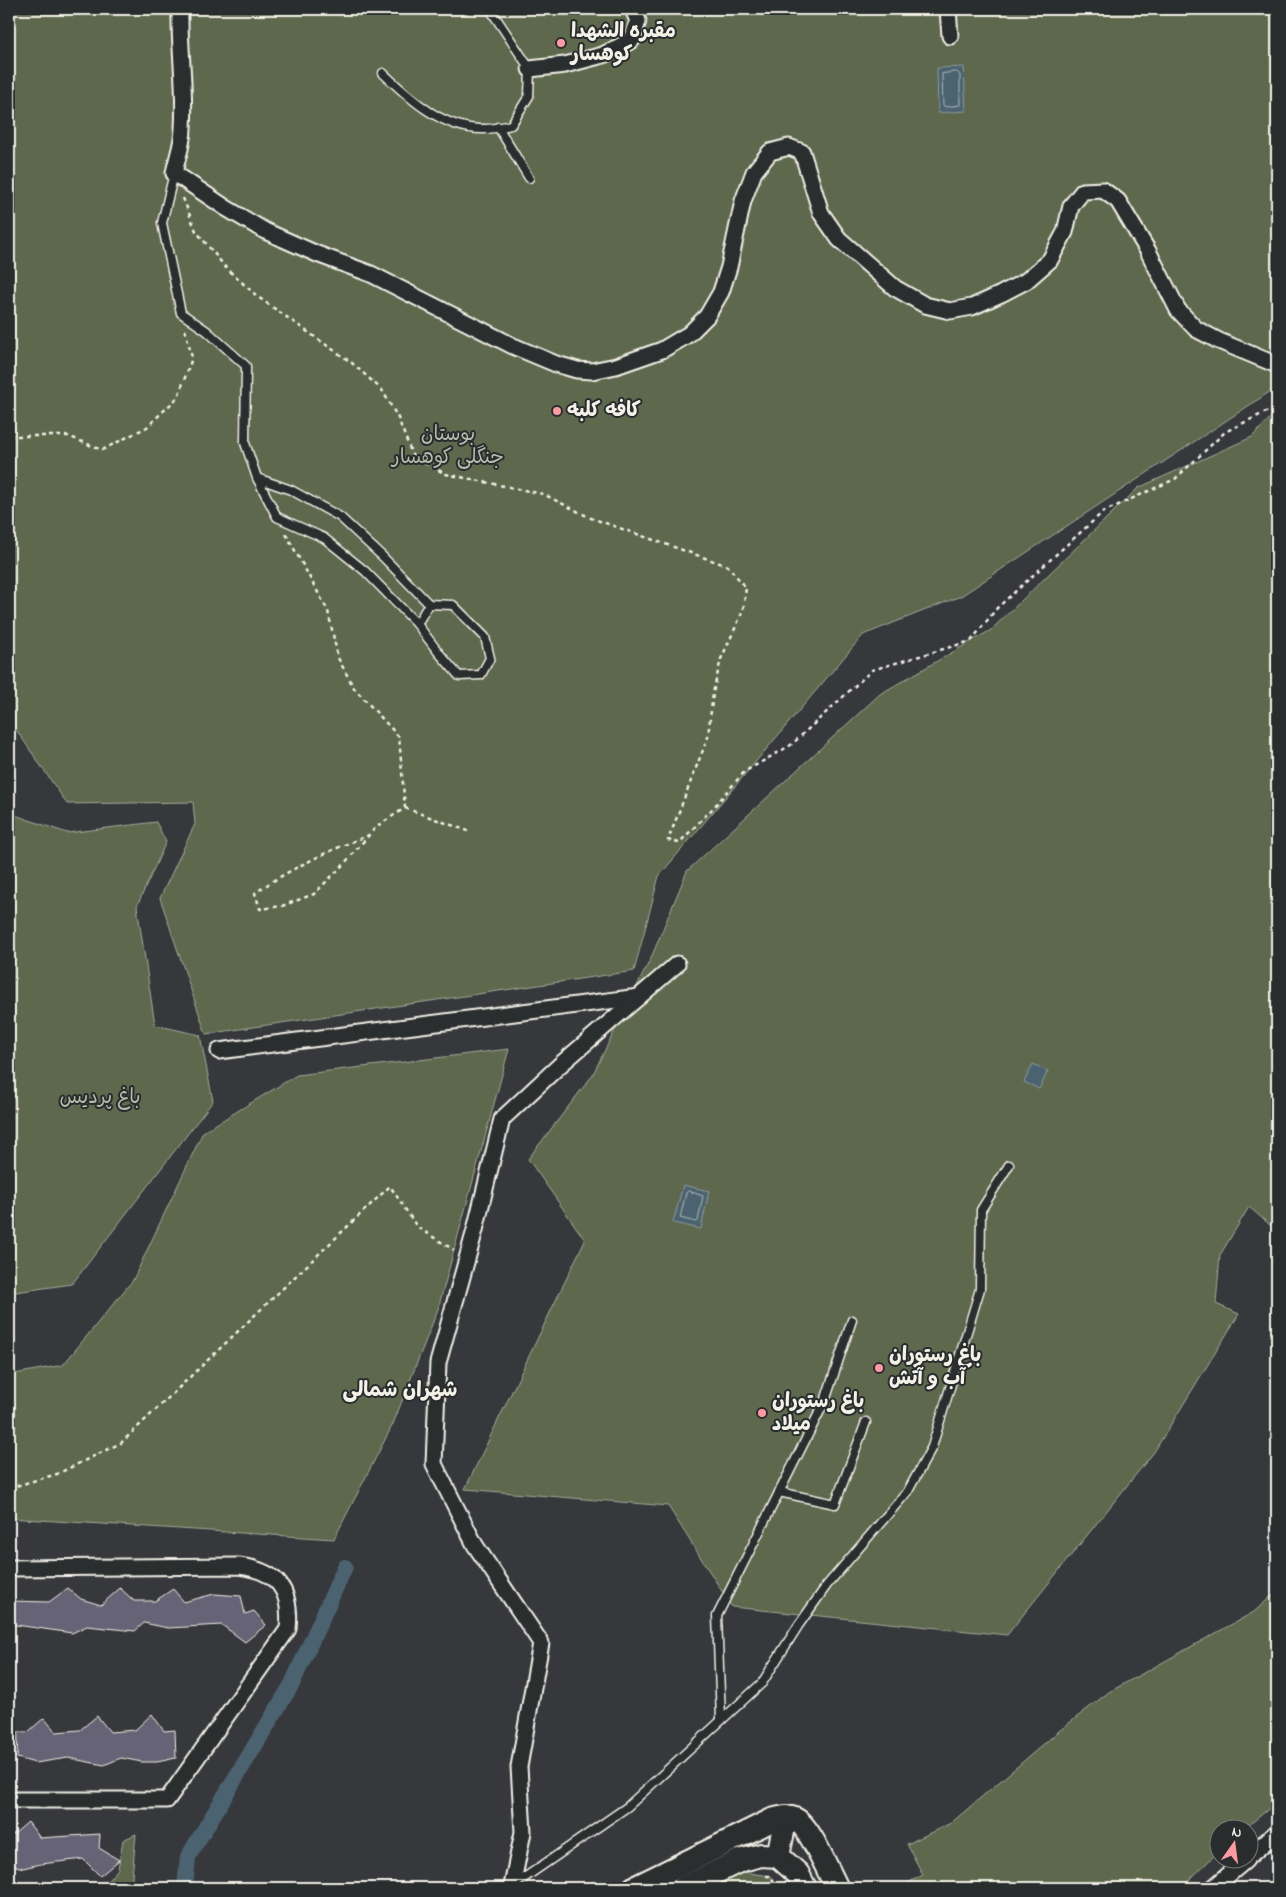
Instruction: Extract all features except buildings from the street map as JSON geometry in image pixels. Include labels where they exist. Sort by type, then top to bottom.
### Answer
[{"type":"street","points":[[180,9],[179,28],[183,75],[184,130],[174,173],[226,208],[265,231],[317,254],[371,274],[513,346],[556,364],[578,370],[592,371],[616,366],[662,350],[689,334],[707,316],[721,292],[729,267],[743,201],[754,172],[770,152],[790,146],[802,152],[821,213],[839,238],[895,288],[925,305],[950,311],[972,307],[1026,280],[1050,260],[1065,232],[1071,206],[1083,190],[1103,190],[1118,202],[1148,251],[1178,310],[1196,329],[1218,341],[1277,365]]},
{"type":"street","points":[[530,69],[565,65],[603,55],[632,40],[638,21],[633,9]]},
{"type":"street","points":[[948,9],[950,36]]},
{"type":"street","points":[[511,1887],[523,1832],[520,1767],[541,1643],[475,1545],[434,1464],[438,1363],[467,1259],[502,1119],[560,1064],[678,964]]},
{"type":"street","points":[[219,1051],[639,997]]},
{"type":"street","points":[[9,1568],[239,1566],[258,1569],[274,1578],[285,1593],[290,1611],[288,1629],[167,1800],[9,1800]]},
{"type":"street","points":[[778,1856],[786,1817]]},
{"type":"street","points":[[634,1888],[772,1820],[786,1817],[796,1819],[806,1828],[837,1888]]},
{"type":"street","points":[[1258,1848],[1277,1832]]},
{"type":"street","points":[[683,1888],[739,1861],[761,1855],[778,1856],[798,1874],[805,1888]]},
{"type":"street","points":[[1213,1888],[1233,1870]]},
{"type":"lane","points":[[383,73],[411,100],[452,124],[483,130],[511,126],[529,96],[530,69],[490,9]]},
{"type":"lane","points":[[498,127],[529,178]]},
{"type":"lane","points":[[174,173],[162,223],[181,313],[208,331],[246,366],[245,443],[257,478],[277,517],[324,538],[365,571],[417,624],[439,653],[460,676],[480,675],[490,658],[485,637],[452,605],[429,604],[340,516],[291,490],[257,478]]},
{"type":"lane","points":[[417,624],[429,604]]},
{"type":"lane","points":[[511,1887],[627,1807],[762,1683],[798,1626],[827,1585],[908,1491],[932,1447],[980,1289],[981,1210],[1009,1165]]},
{"type":"lane","points":[[721,1719],[718,1616],[825,1401],[852,1320]]},
{"type":"lane","points":[[779,1492],[834,1504],[866,1422]]},
{"type":"path","points":[[174,173],[196,231],[226,268],[258,297],[352,363],[382,390],[398,418],[413,457],[446,474],[543,494],[591,518],[728,566],[746,588],[743,611],[721,659],[712,693],[708,737],[668,840],[678,843],[714,807],[744,772],[792,745],[872,670],[971,641],[997,608],[1103,512],[1175,479],[1225,432],[1272,409],[1277,402]]},
{"type":"path","points":[[9,436],[68,436],[102,450],[147,427],[178,397],[192,358],[181,313]]},
{"type":"path","points":[[277,517],[328,611],[338,658],[354,688],[399,737],[405,808]]},
{"type":"path","points":[[405,808],[468,831]]},
{"type":"path","points":[[369,835],[328,851],[282,875],[255,893],[260,909],[282,906],[314,894],[369,835],[376,827],[405,808]]},
{"type":"path","points":[[9,1488],[57,1474],[121,1444],[390,1186],[418,1227],[467,1259]]},
{"type":"green space","name":"بوستان جنگلی کوهسار","points":[[9,9],[1277,9],[1277,387],[961,596],[863,635],[659,876],[634,971],[206,1034],[160,898],[195,824],[193,802],[67,804],[15,728],[9,732]]},
{"type":"green space","points":[[1277,411],[1277,1231],[1249,1207],[1220,1255],[1216,1304],[1239,1314],[1154,1452],[1007,1635],[732,1607],[668,1506],[465,1489],[585,1240],[528,1159],[592,1076],[651,958],[687,871],[880,694],[991,630],[1138,488],[1252,437]]},
{"type":"green space","name":"باغ پردیس","points":[[9,813],[67,833],[156,822],[166,842],[137,906],[155,1025],[200,1035],[213,1101],[72,1284],[9,1293]]},
{"type":"green space","points":[[509,1049],[438,1309],[393,1424],[334,1539],[9,1518],[9,1375],[63,1365],[133,1280],[203,1132],[297,1075]]},
{"type":"green space","points":[[1277,1591],[1277,1802],[1255,1820],[1208,1820],[1208,1862],[1181,1888],[898,1888],[923,1875],[907,1844],[951,1823],[1059,1731],[1109,1692],[1254,1612]]},
{"type":"green space","points":[[136,1834],[131,1888],[101,1888],[118,1869],[123,1840]]},
{"type":"green space","points":[[741,1872],[771,1876],[777,1888],[712,1888]]},
{"type":"water","points":[[964,67],[966,111],[938,113],[937,68]]},
{"type":"water","points":[[1033,1064],[1048,1071],[1039,1089],[1024,1082]]},
{"type":"water","points":[[683,1185],[709,1191],[701,1229],[673,1223]]},
{"type":"waterway","points":[[185,1888],[188,1857],[292,1684],[345,1567]]},
{"type":"place","name":"مقبره الشهدا کوهسار","points":[[561,43]]},
{"type":"place","name":"کافه کلبه","points":[[557,411]]},
{"type":"place","name":"باغ رستوران آب و آتش","points":[[879,1368]]},
{"type":"place","name":"باغ رستوران میلاد","points":[[762,1413]]},
{"type":"district","name":"شهران شمالی","points":[[400,1391]]}]
